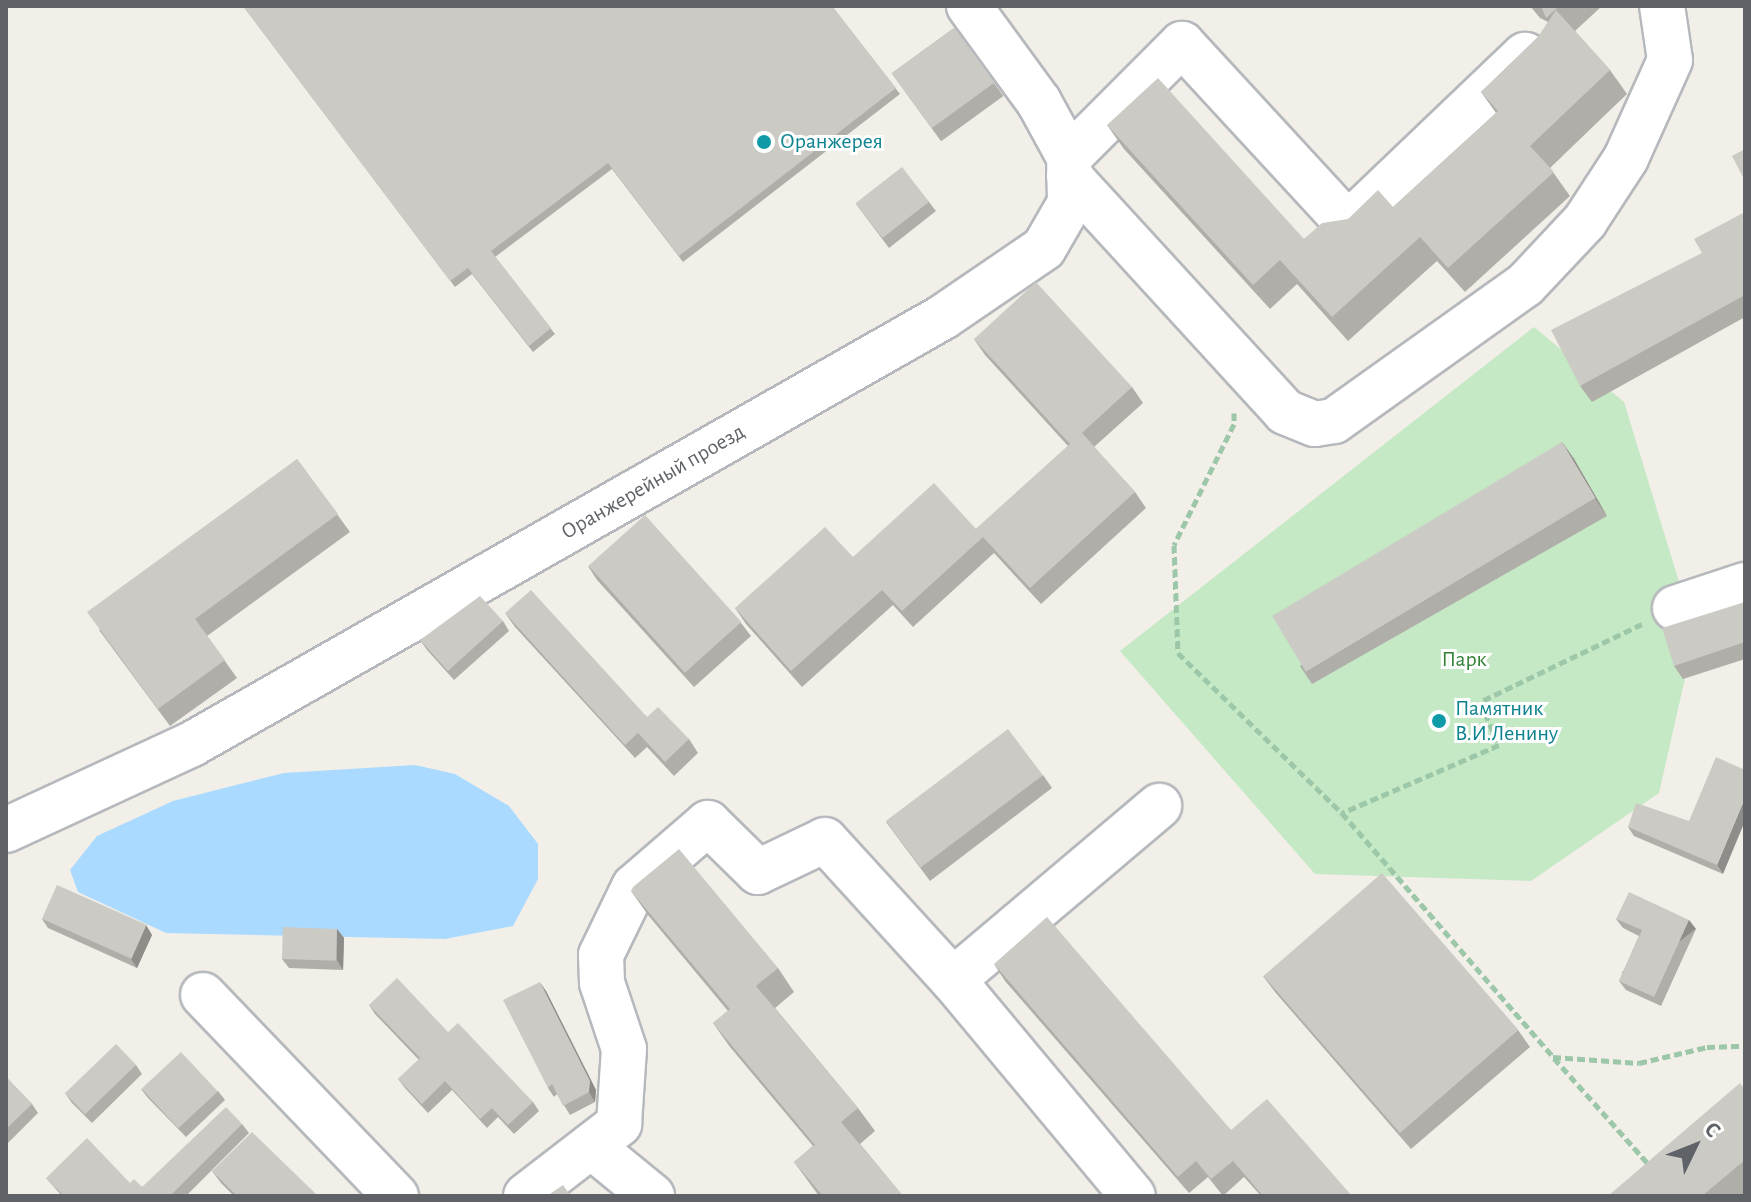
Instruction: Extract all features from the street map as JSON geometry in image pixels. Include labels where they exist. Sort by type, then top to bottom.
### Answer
[{"type":"street","points":[[969,6],[1039,102],[1069,167],[1285,412],[1315,424],[1334,421],[1525,285],[1585,221],[1626,158],[1670,60],[1662,6]]},
{"type":"street","points":[[1069,167],[1182,44],[1348,224],[1538,42]]},
{"type":"street","name":"Оранжерейный проезд","points":[[6,830],[192,744],[943,317],[1044,248],[1070,203],[1069,167]]},
{"type":"street","points":[[1675,608],[1745,585]]},
{"type":"street","points":[[953,980],[1159,806]]},
{"type":"street","points":[[526,1196],[619,1124],[624,1049],[602,983],[601,955],[634,887],[708,823],[758,872],[825,840],[953,980],[1133,1196]]},
{"type":"street","points":[[203,995],[396,1196]]},
{"type":"street","points":[[591,1146],[652,1196]]},
{"type":"path","points":[[1233,410],[1234,424],[1174,545],[1178,653],[1342,813],[1651,1167]]},
{"type":"path","points":[[1342,813],[1499,745],[1480,702],[1675,608]]},
{"type":"path","points":[[1553,1057],[1639,1063],[1707,1047],[1745,1046]]},
{"type":"green space","name":"Парк","points":[[1534,327],[1624,402],[1695,634],[1659,793],[1531,881],[1315,874],[1120,651]]},
{"type":"water","points":[[415,765],[455,774],[509,806],[538,844],[538,879],[513,926],[445,939],[166,933],[78,892],[70,870],[97,836],[173,801],[284,773]]},
{"type":"building","points":[[243,6],[832,6],[896,88],[679,256],[608,163],[491,251],[551,328],[529,346],[468,268],[450,281]]},
{"type":"building","points":[[1541,6],[1559,6],[1546,18]]},
{"type":"building","points":[[1556,10],[1610,70],[1530,146],[1554,172],[1448,268],[1420,237],[1332,317],[1280,260],[1253,285],[1107,125],[1158,78],[1304,239],[1322,223],[1348,219],[1378,190],[1393,207],[1498,111],[1481,92],[1539,36]]},
{"type":"building","points":[[954,28],[994,83],[932,128],[892,73]]},
{"type":"building","points":[[1745,149],[1745,181],[1732,156]]},
{"type":"building","points":[[902,167],[929,202],[883,238],[856,203]]},
{"type":"building","points":[[1745,212],[1745,295],[1580,386],[1551,330],[1702,253],[1694,239]]},
{"type":"building","points":[[1036,282],[1132,387],[1082,433],[1135,492],[1030,588],[983,537],[902,611],[882,590],[791,671],[735,608],[825,527],[853,557],[934,483],[976,529],[1070,444],[974,339]]},
{"type":"building","points":[[1562,442],[1595,498],[1306,672],[1272,616]]},
{"type":"building","points":[[297,459],[338,514],[195,619],[225,660],[158,709],[87,612]]},
{"type":"building","points":[[645,515],[741,622],[685,673],[589,566]]},
{"type":"building","points":[[531,590],[647,717],[658,707],[689,739],[665,762],[638,733],[625,745],[505,613]]},
{"type":"building","points":[[480,596],[503,621],[448,671],[420,640]]},
{"type":"building","points":[[1745,602],[1745,642],[1674,666],[1662,628]]},
{"type":"building","points":[[1008,729],[1043,775],[921,867],[886,821]]},
{"type":"building","points":[[1716,757],[1745,770],[1745,798],[1717,865],[1628,827],[1636,803],[1689,821]]},
{"type":"building","points":[[679,849],[778,968],[756,986],[858,1108],[841,1122],[903,1196],[823,1196],[794,1162],[815,1145],[713,1023],[730,1009],[631,891]]},
{"type":"building","points":[[1382,873],[1518,1030],[1400,1133],[1264,976]]},
{"type":"building","points":[[57,885],[147,925],[131,959],[42,919]]},
{"type":"building","points":[[1629,892],[1689,920],[1654,997],[1619,981],[1642,930],[1616,919]]},
{"type":"building","points":[[1047,917],[1231,1130],[1267,1099],[1352,1196],[1263,1196],[1233,1161],[1211,1179],[1196,1161],[1178,1177],[994,964]]},
{"type":"building","points":[[283,927],[337,929],[336,961],[282,959]]},
{"type":"building","points":[[397,978],[448,1032],[458,1023],[533,1102],[508,1125],[492,1108],[480,1119],[445,1081],[422,1104],[398,1079],[420,1058],[369,1005]]},
{"type":"building","points":[[540,982],[590,1081],[589,1092],[563,1106],[552,1084],[548,1088],[503,1000]]},
{"type":"building","points":[[116,1044],[136,1065],[85,1114],[65,1093]]},
{"type":"building","points":[[181,1052],[218,1091],[178,1128],[142,1089]]},
{"type":"building","points":[[6,1077],[32,1104],[6,1129]]},
{"type":"building","points":[[1740,1083],[1745,1090],[1745,1160],[1702,1196],[1608,1196]]},
{"type":"building","points":[[226,1107],[242,1124],[170,1196],[64,1196],[46,1178],[87,1138],[130,1183],[134,1179],[142,1187]]},
{"type":"building","points":[[252,1132],[318,1196],[237,1196],[212,1171]]},
{"type":"building","points":[[563,1185],[571,1196],[547,1196]]},
{"type":"place","name":"Оранжерея","points":[[764,142]]},
{"type":"place","name":"Памятник В.И.Ленину","points":[[1439,721]]}]
